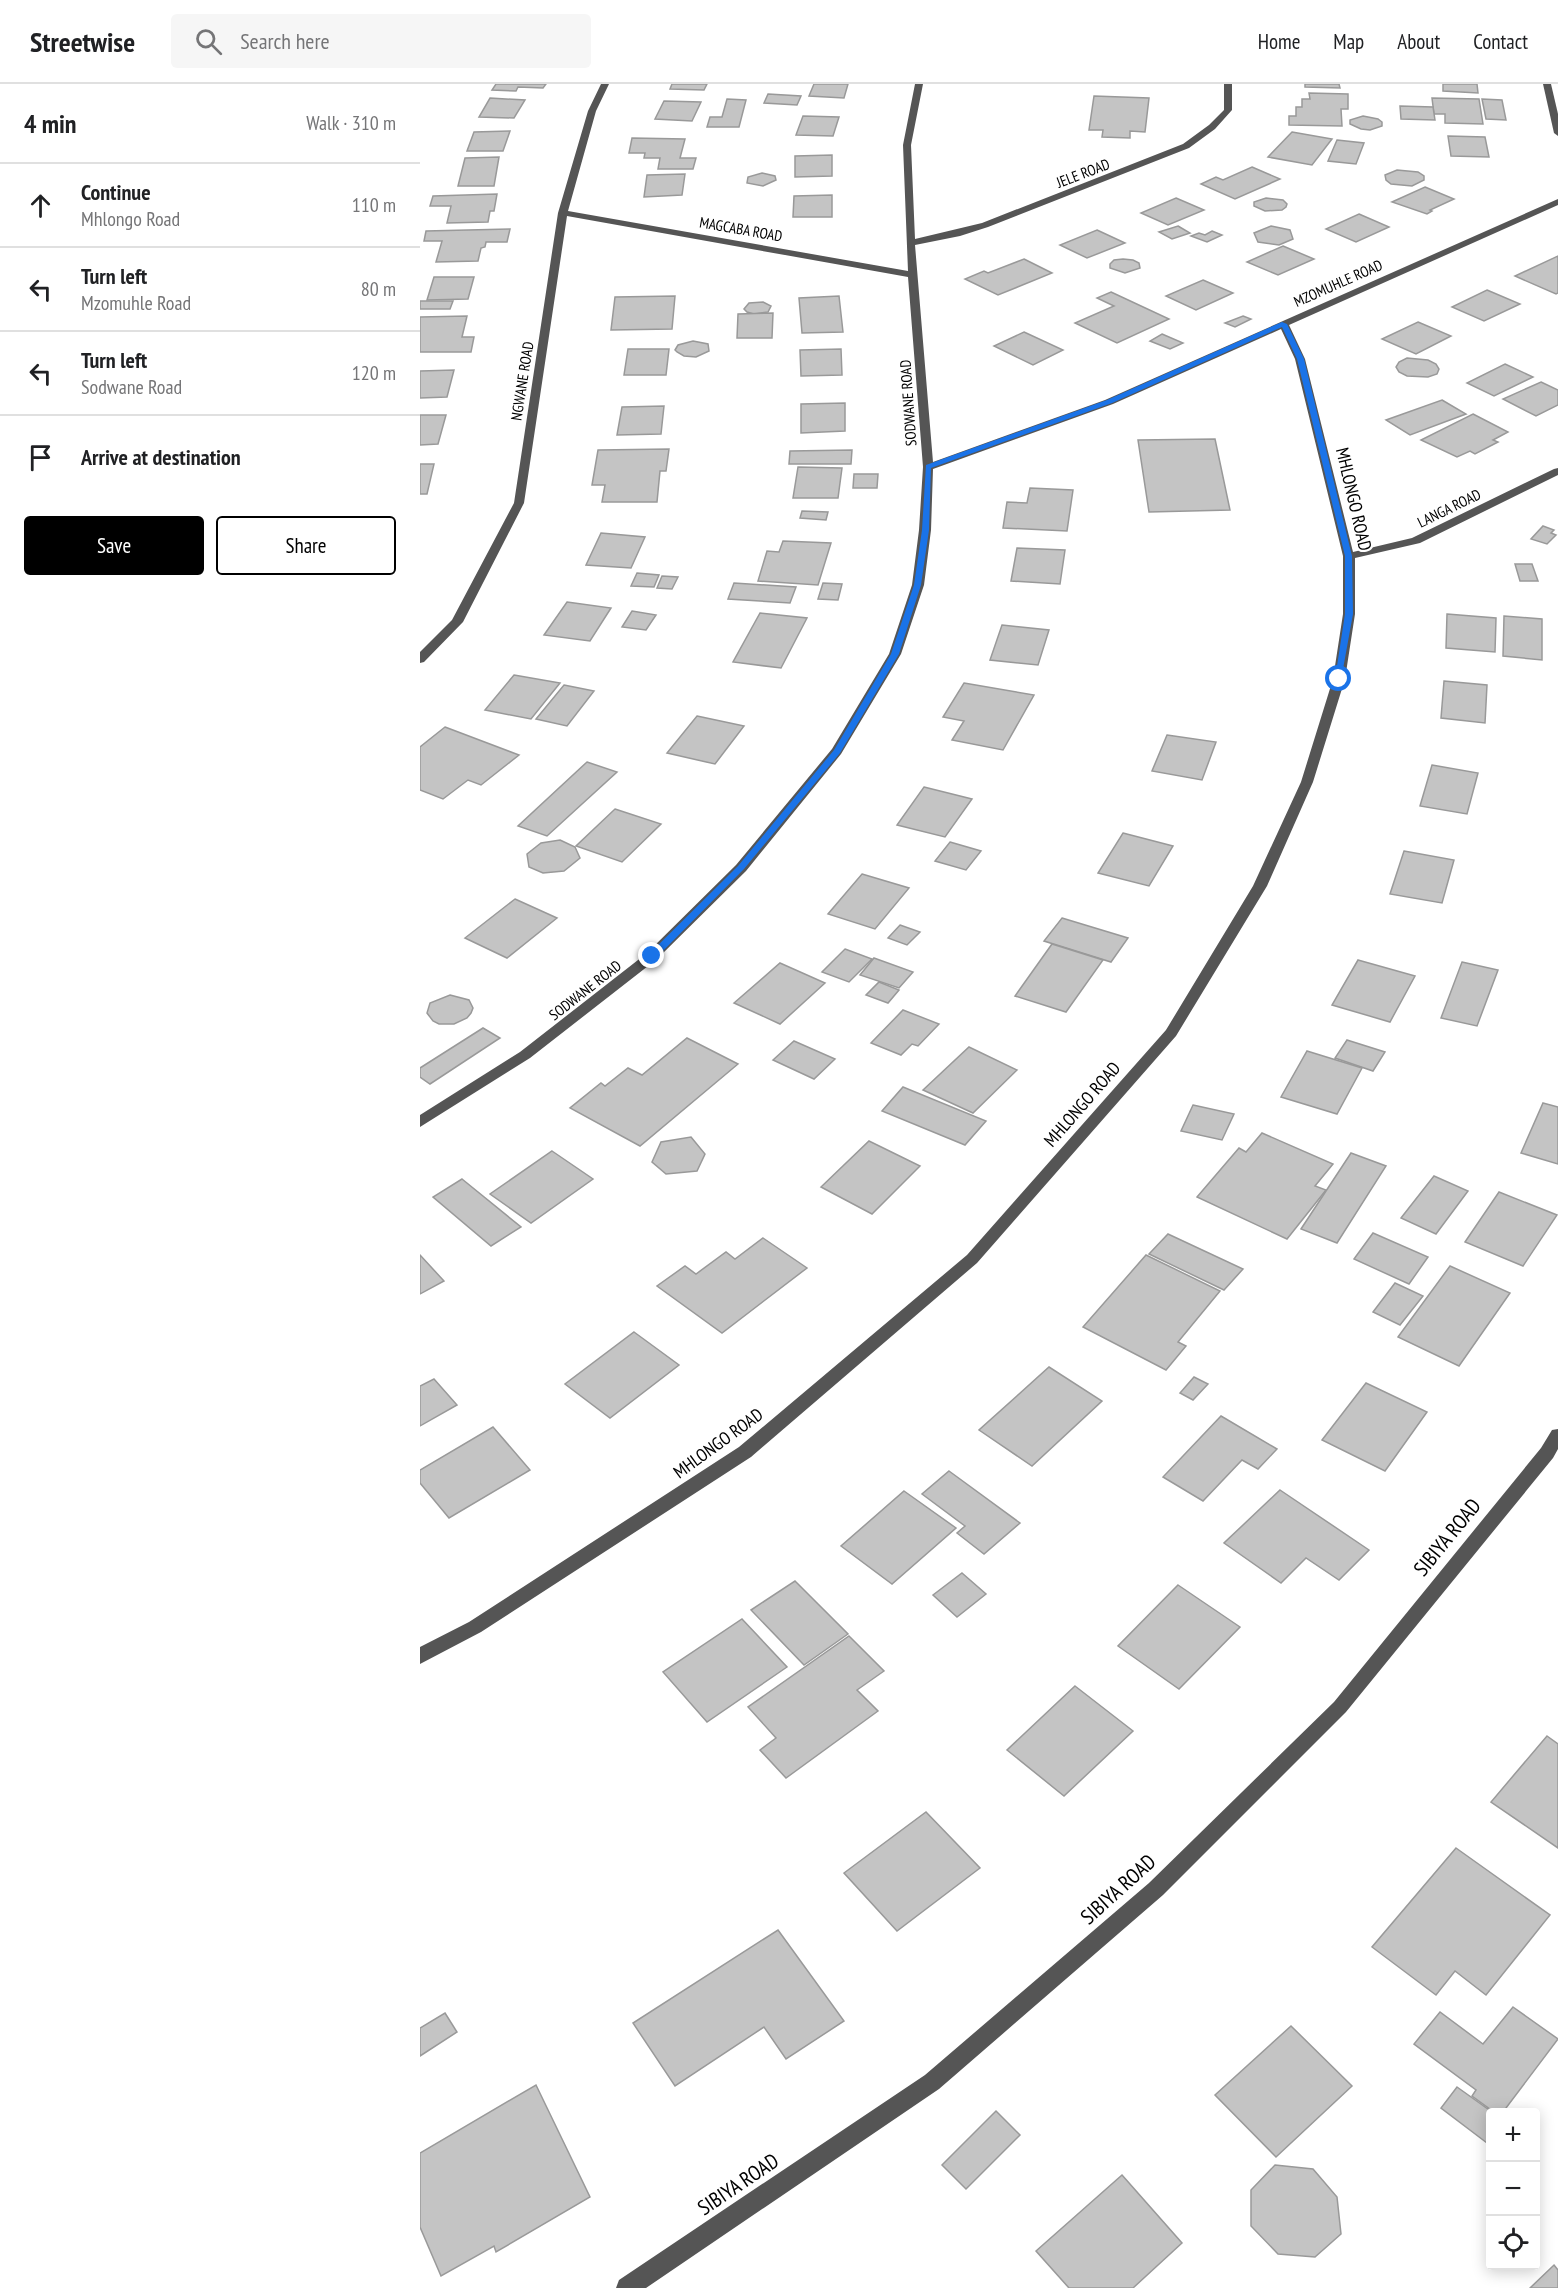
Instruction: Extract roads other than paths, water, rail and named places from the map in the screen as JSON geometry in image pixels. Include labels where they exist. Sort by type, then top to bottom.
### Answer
[{"type":"street","name":"NGWANE ROAD","points":[[420,659],[457,622],[519,503],[563,213],[592,111],[605,84]]},
{"type":"street","name":"SODWANE ROAD","points":[[420,1122],[525,1055],[652,956],[741,868],[837,751],[895,654],[914,595],[925,530],[928,467],[910,243],[907,145],[919,84]]},
{"type":"street","name":"JELE ROAD","points":[[910,243],[960,233],[985,225],[1186,146],[1212,127],[1228,110],[1228,84]]},
{"type":"street","points":[[1547,84],[1558,133]]},
{"type":"street","name":"MZOMUHLE ROAD","points":[[928,467],[1109,402],[1558,202]]},
{"type":"street","name":"MAGCABA ROAD","points":[[563,213],[914,275]]},
{"type":"street","name":"MHLONGO ROAD","points":[[420,1656],[475,1627],[745,1452],[972,1258],[1171,1033],[1260,886],[1307,782],[1339,679],[1349,614],[1349,556],[1300,359],[1284,324]]},
{"type":"street","name":"LANGA ROAD","points":[[1349,556],[1416,541],[1558,471]]},
{"type":"street","name":"SIBIYA ROAD","points":[[627,2288],[932,2082],[1156,1888],[1340,1707],[1546,1453],[1558,1434]]}]
